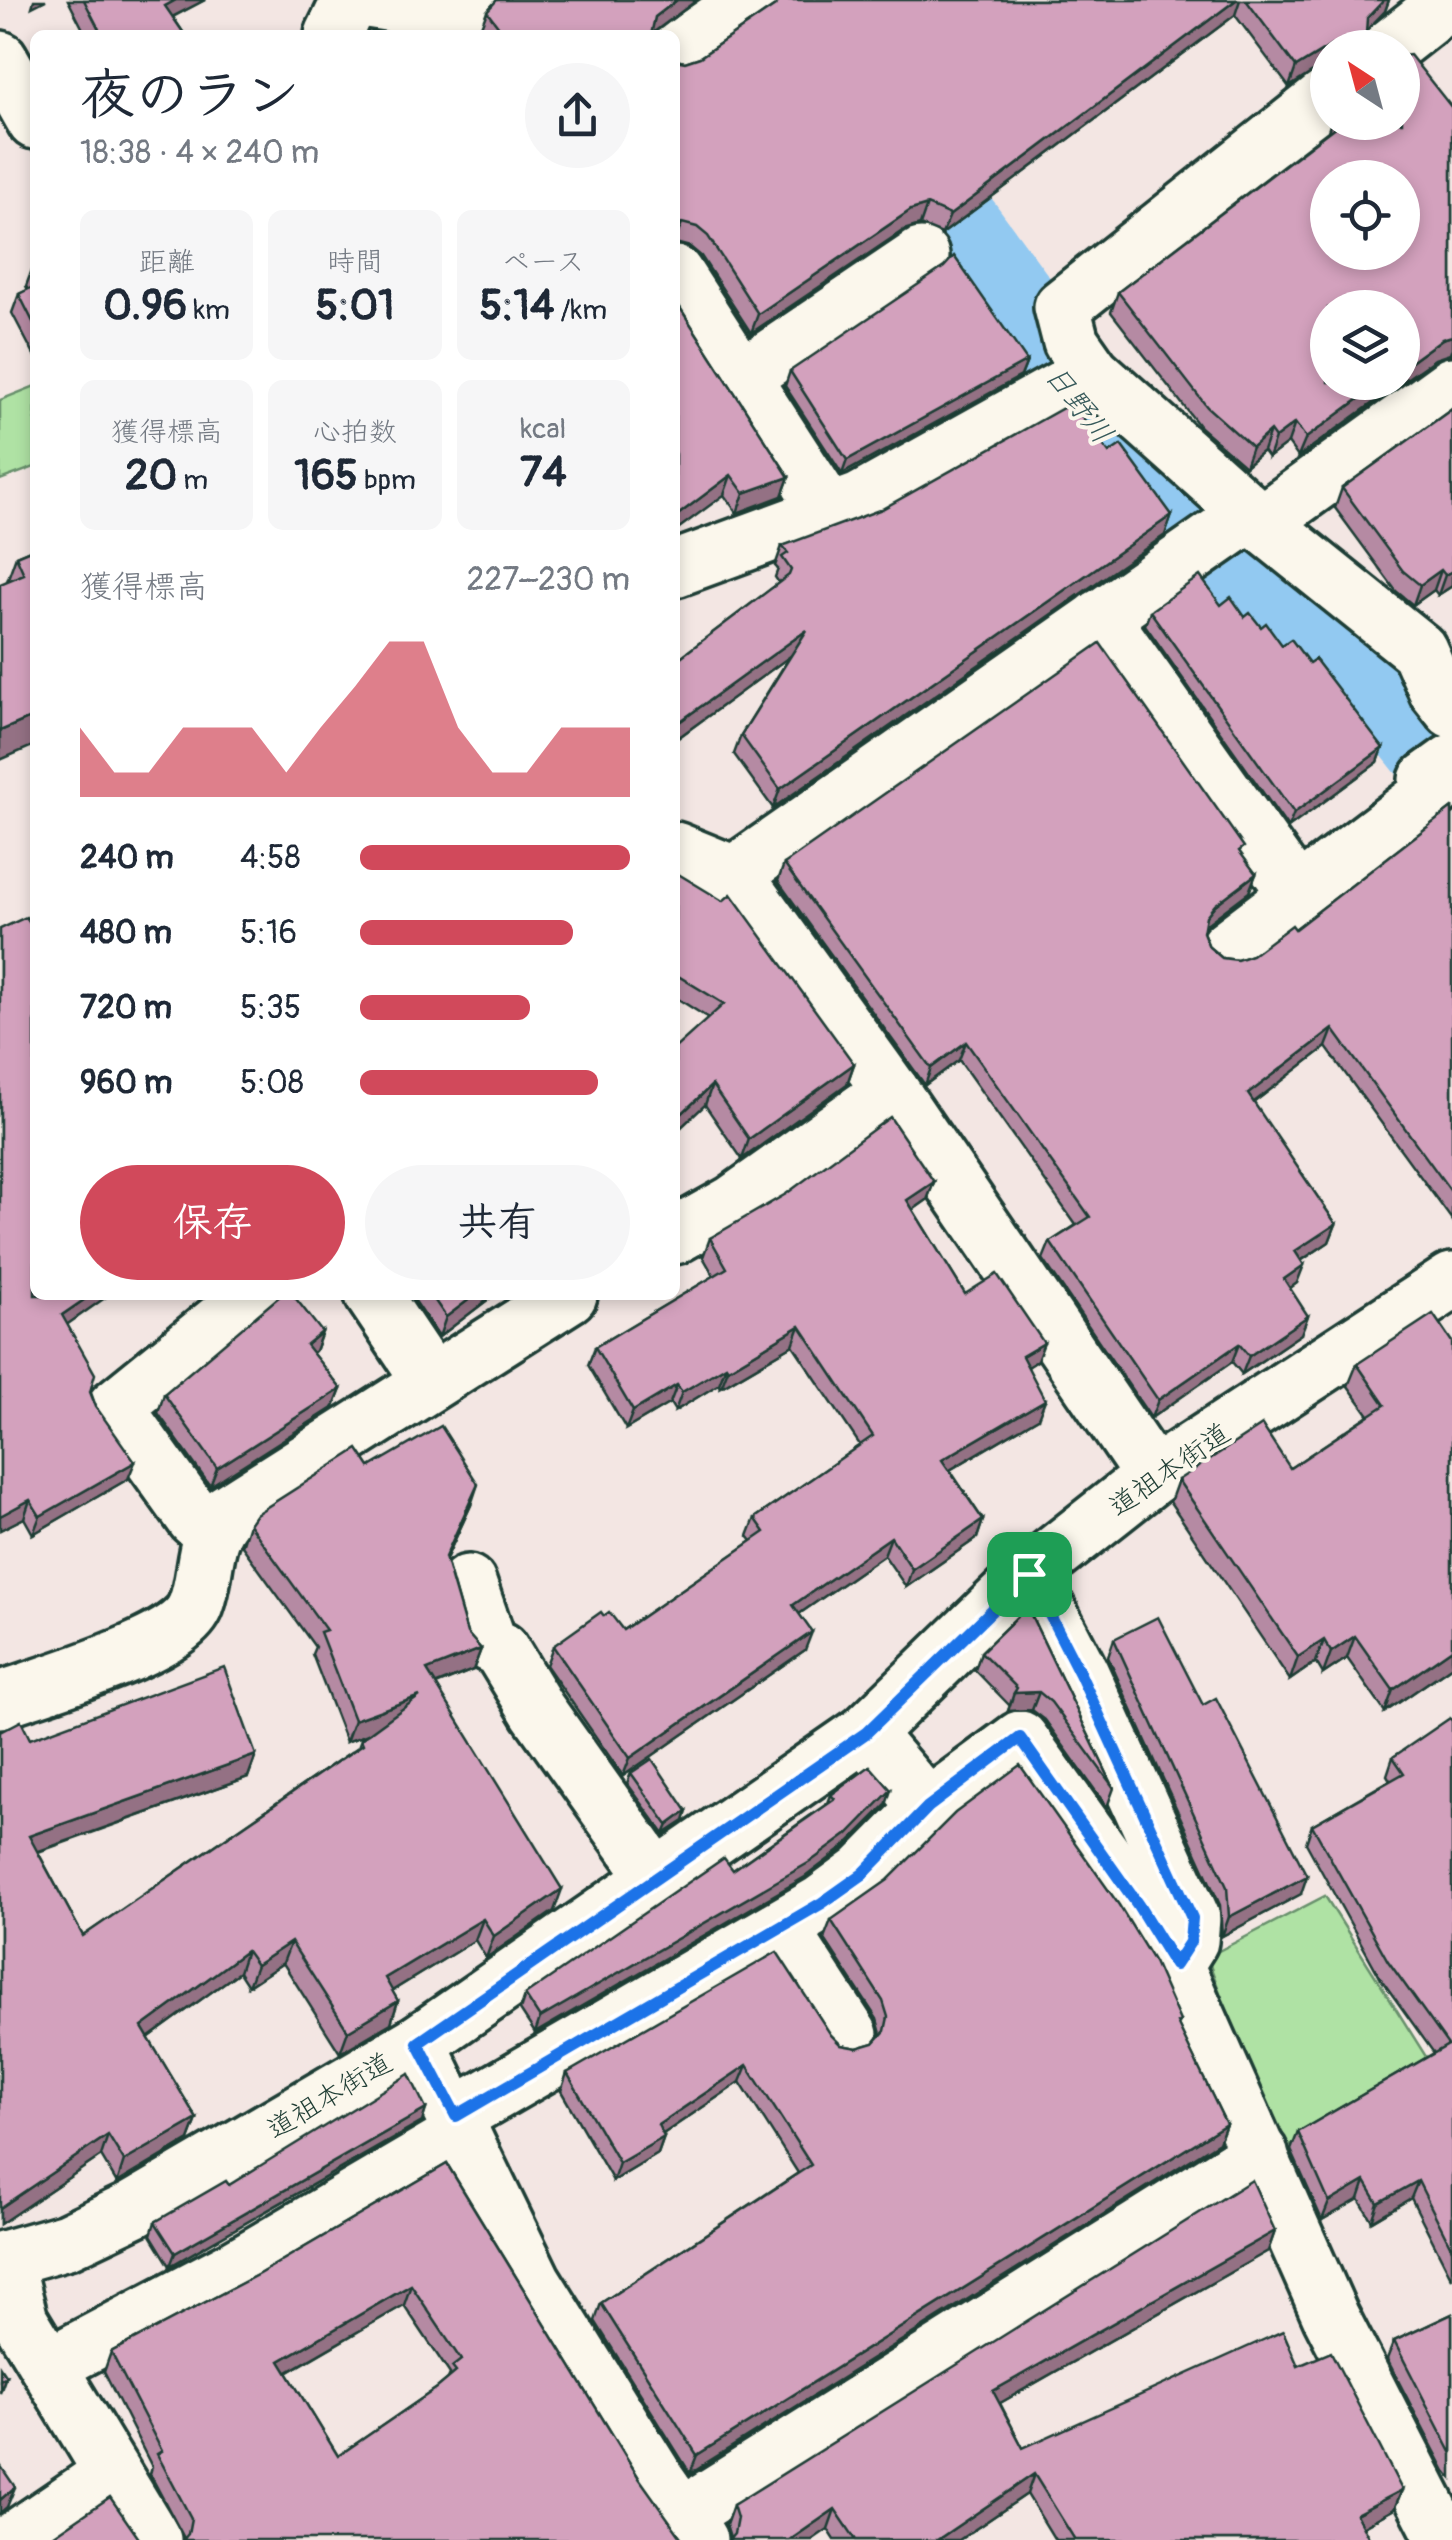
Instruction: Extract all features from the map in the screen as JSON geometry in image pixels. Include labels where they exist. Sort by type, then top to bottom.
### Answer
[{"type":"street","points":[[335,30],[350,0]]},
{"type":"street","points":[[368,0],[452,13],[468,0]]},
{"type":"street","points":[[680,49],[742,6]]},
{"type":"street","points":[[1414,30],[1442,10]]},
{"type":"street","points":[[0,59],[30,112]]},
{"type":"street","points":[[1310,110],[1062,307],[1086,376],[1256,518],[1436,638],[1437,691],[1452,710]]},
{"type":"street","points":[[742,377],[920,256]]},
{"type":"street","points":[[680,282],[829,512]]},
{"type":"street","points":[[680,567],[860,500],[1086,376]]},
{"type":"street","points":[[734,874],[1101,617],[1256,518],[1452,384]]},
{"type":"street","points":[[1101,617],[1297,894]]},
{"type":"street","points":[[1228,946],[1441,775]]},
{"type":"street","points":[[680,852],[734,874],[891,1091],[1153,1476]]},
{"type":"street","points":[[680,1233],[734,1203],[891,1091]]},
{"type":"street","name":"道祖本街道","points":[[3,2260],[66,2241],[134,2209],[418,2043],[866,1733],[1029,1574],[1153,1476],[1452,1281]]},
{"type":"street","points":[[211,1533],[195,1518],[115,1407],[247,1300]]},
{"type":"street","points":[[376,1300],[430,1380]]},
{"type":"street","points":[[0,1700],[168,1638],[181,1628],[196,1606],[211,1533],[227,1512],[561,1300]]},
{"type":"street","points":[[1029,1574],[1080,1674],[1192,1918],[1190,1942],[1175,1965]]},
{"type":"street","points":[[468,1583],[489,1644],[501,1650],[538,1711],[656,1877]]},
{"type":"street","points":[[866,1733],[928,1807]]},
{"type":"street","points":[[48,2366],[236,2267],[459,2125],[782,1930],[863,1874],[928,1807],[1020,1738],[1138,1905],[1175,1965],[1331,2316],[1445,2540]]},
{"type":"street","points":[[782,1930],[850,2036]]},
{"type":"street","points":[[418,2043],[545,2301],[691,2528],[1260,2153]]},
{"type":"street","points":[[3,2260],[20,2320],[153,2540]]},
{"type":"street","points":[[14,2540],[112,2473]]},
{"type":"green space","points":[[30,388],[30,469],[0,480],[0,400]]},
{"type":"green space","points":[[1325,1896],[1430,2063],[1278,2153],[1207,1957]]},
{"type":"building","points":[[84,0],[176,0],[165,6],[182,30],[99,30]]},
{"type":"building","points":[[497,0],[677,0],[655,17],[652,30],[501,30],[487,11]]},
{"type":"building","points":[[779,0],[1236,0],[950,215],[927,205],[911,210],[758,314],[708,236],[697,227],[680,224],[680,61],[700,57]]},
{"type":"building","points":[[1246,0],[1384,0],[1367,18],[1366,30],[1310,30],[1310,58],[1296,67]]},
{"type":"building","points":[[1420,68],[1452,108],[1452,336],[1420,355],[1420,290],[1310,290],[1310,400],[1358,400],[1306,438],[1295,423],[1275,438],[1270,431],[1252,447],[1207,407],[1118,292],[1318,140],[1420,140]]},
{"type":"building","points":[[954,256],[1027,361],[847,460],[790,371],[944,267]]},
{"type":"building","points":[[30,288],[30,316],[19,294]]},
{"type":"building","points":[[680,308],[789,477],[744,493],[731,475],[680,513]]},
{"type":"building","points":[[1072,403],[1109,453],[1121,445],[1172,515],[780,789],[741,735],[807,630],[680,721],[680,657],[789,575],[791,570],[782,557],[788,553],[782,546],[882,509]]},
{"type":"building","points":[[1452,409],[1452,571],[1445,575],[1441,570],[1420,585],[1403,571],[1342,488]]},
{"type":"building","points":[[30,550],[30,718],[0,731],[0,584],[24,574],[16,556]]},
{"type":"building","points":[[1200,576],[1221,605],[1231,597],[1245,617],[1250,613],[1261,627],[1266,623],[1282,645],[1291,639],[1309,663],[1315,659],[1383,748],[1294,813],[1150,611]]},
{"type":"building","points":[[1100,643],[1244,847],[1239,851],[1256,874],[1206,916],[1203,932],[1209,947],[1222,958],[1237,960],[1252,955],[1292,925],[1295,929],[1452,808],[1452,1193],[1333,1029],[1248,1094],[1336,1224],[1295,1251],[1304,1265],[1284,1279],[1308,1316],[1249,1356],[1239,1344],[1158,1400],[1050,1242],[1090,1217],[966,1042],[931,1068],[784,864]]},
{"type":"building","points":[[680,875],[723,901],[731,894],[854,1064],[749,1139],[712,1085],[680,1115],[680,1044],[724,1004],[680,977]]},
{"type":"building","points":[[26,917],[30,922],[30,1300],[84,1300],[62,1315],[95,1374],[90,1392],[96,1407],[135,1462],[40,1516],[30,1500],[0,1516],[0,929]]},
{"type":"building","points":[[890,1117],[934,1182],[907,1200],[965,1294],[997,1274],[1044,1343],[1022,1356],[1045,1400],[942,1460],[983,1520],[912,1569],[891,1537],[793,1605],[812,1632],[630,1758],[553,1646],[601,1612],[604,1616],[609,1612],[623,1630],[765,1532],[755,1518],[873,1436],[800,1326],[728,1369],[726,1366],[682,1392],[677,1385],[633,1411],[595,1347],[674,1300],[680,1300],[680,1296],[727,1268],[710,1238],[786,1194]]},
{"type":"building","points":[[275,1300],[297,1300],[322,1332],[306,1345],[341,1389],[217,1468],[164,1394]]},
{"type":"building","points":[[434,1300],[468,1300],[446,1317]]},
{"type":"building","points":[[1433,1314],[1452,1342],[1452,1649],[1393,1690],[1355,1636],[1331,1652],[1324,1640],[1298,1657],[1178,1480],[1262,1425],[1290,1468],[1385,1405],[1357,1364]]},
{"type":"building","points":[[441,1426],[478,1484],[445,1557],[467,1633],[481,1649],[427,1670],[562,1889],[494,1936],[483,1919],[385,1978],[398,2001],[348,2031],[291,1942],[256,1965],[246,1951],[142,2027],[197,2119],[124,2161],[108,2135],[0,2208],[0,1732],[21,1721],[30,1739],[224,1667],[256,1755],[29,1836],[83,1936],[363,1744],[361,1739],[420,1696],[354,1720],[320,1632],[326,1630],[249,1524],[256,1514],[358,1449],[370,1467]]},
{"type":"building","points":[[1027,1607],[1114,1788],[1051,1702],[1039,1692],[1014,1693],[1017,1688],[981,1652]]},
{"type":"building","points":[[1158,1617],[1203,1705],[1216,1698],[1307,1876],[1229,1917],[1227,1887],[1114,1639]]},
{"type":"building","points":[[1450,1718],[1452,2249],[1418,2181],[1378,2203],[1365,2181],[1329,2202],[1298,2132],[1448,2045],[1388,1961],[1312,1825],[1404,1773],[1393,1757]]},
{"type":"building","points":[[652,1759],[687,1811],[668,1825],[631,1773]]},
{"type":"building","points":[[1020,1765],[1119,1905],[1154,1962],[1180,2021],[1177,2023],[1226,2124],[697,2455],[601,2303],[811,2165],[747,2065],[658,2125],[664,2137],[619,2163],[567,2073],[777,1952],[841,2045],[857,2048],[874,2043],[885,2031],[888,2017],[883,2001],[831,1920],[888,1880],[955,1813]]},
{"type":"building","points":[[870,1766],[891,1790],[848,1834],[810,1862],[540,2018],[525,1995],[724,1858],[733,1870],[835,1799],[831,1795]]},
{"type":"building","points":[[409,2074],[426,2109],[175,2253],[155,2222],[226,2181],[229,2185]]},
{"type":"building","points":[[447,2164],[639,2478],[683,2540],[183,2540],[191,2518],[111,2352],[259,2274]],"holes":[[[411,2285],[461,2360],[452,2367],[456,2372],[437,2388],[338,2456],[280,2361]]]},
{"type":"building","points":[[1252,2180],[1275,2231],[993,2391],[1023,2448],[1283,2331],[1298,2366],[1331,2352],[1402,2490],[1356,2514],[1370,2540],[1075,2540],[1034,2474],[937,2540],[856,2540],[835,2509],[790,2540],[729,2540],[737,2518],[733,2505]]},
{"type":"building","points":[[1452,2314],[1452,2454],[1394,2341]]},
{"type":"building","points":[[0,2465],[15,2487],[0,2500]]},
{"type":"building","points":[[110,2497],[140,2540],[47,2540]]},
{"type":"waterway","name":"日野川","points":[[850,111],[949,235],[1071,401],[1134,473],[1389,675],[1452,754]]},
{"type":"route","points":[[1029,1574],[1080,1674],[1192,1918],[1190,1942],[1175,1965],[1138,1905],[1020,1738],[928,1807],[863,1874],[782,1930],[456,2116],[418,2043],[866,1733],[1029,1574]]}]
